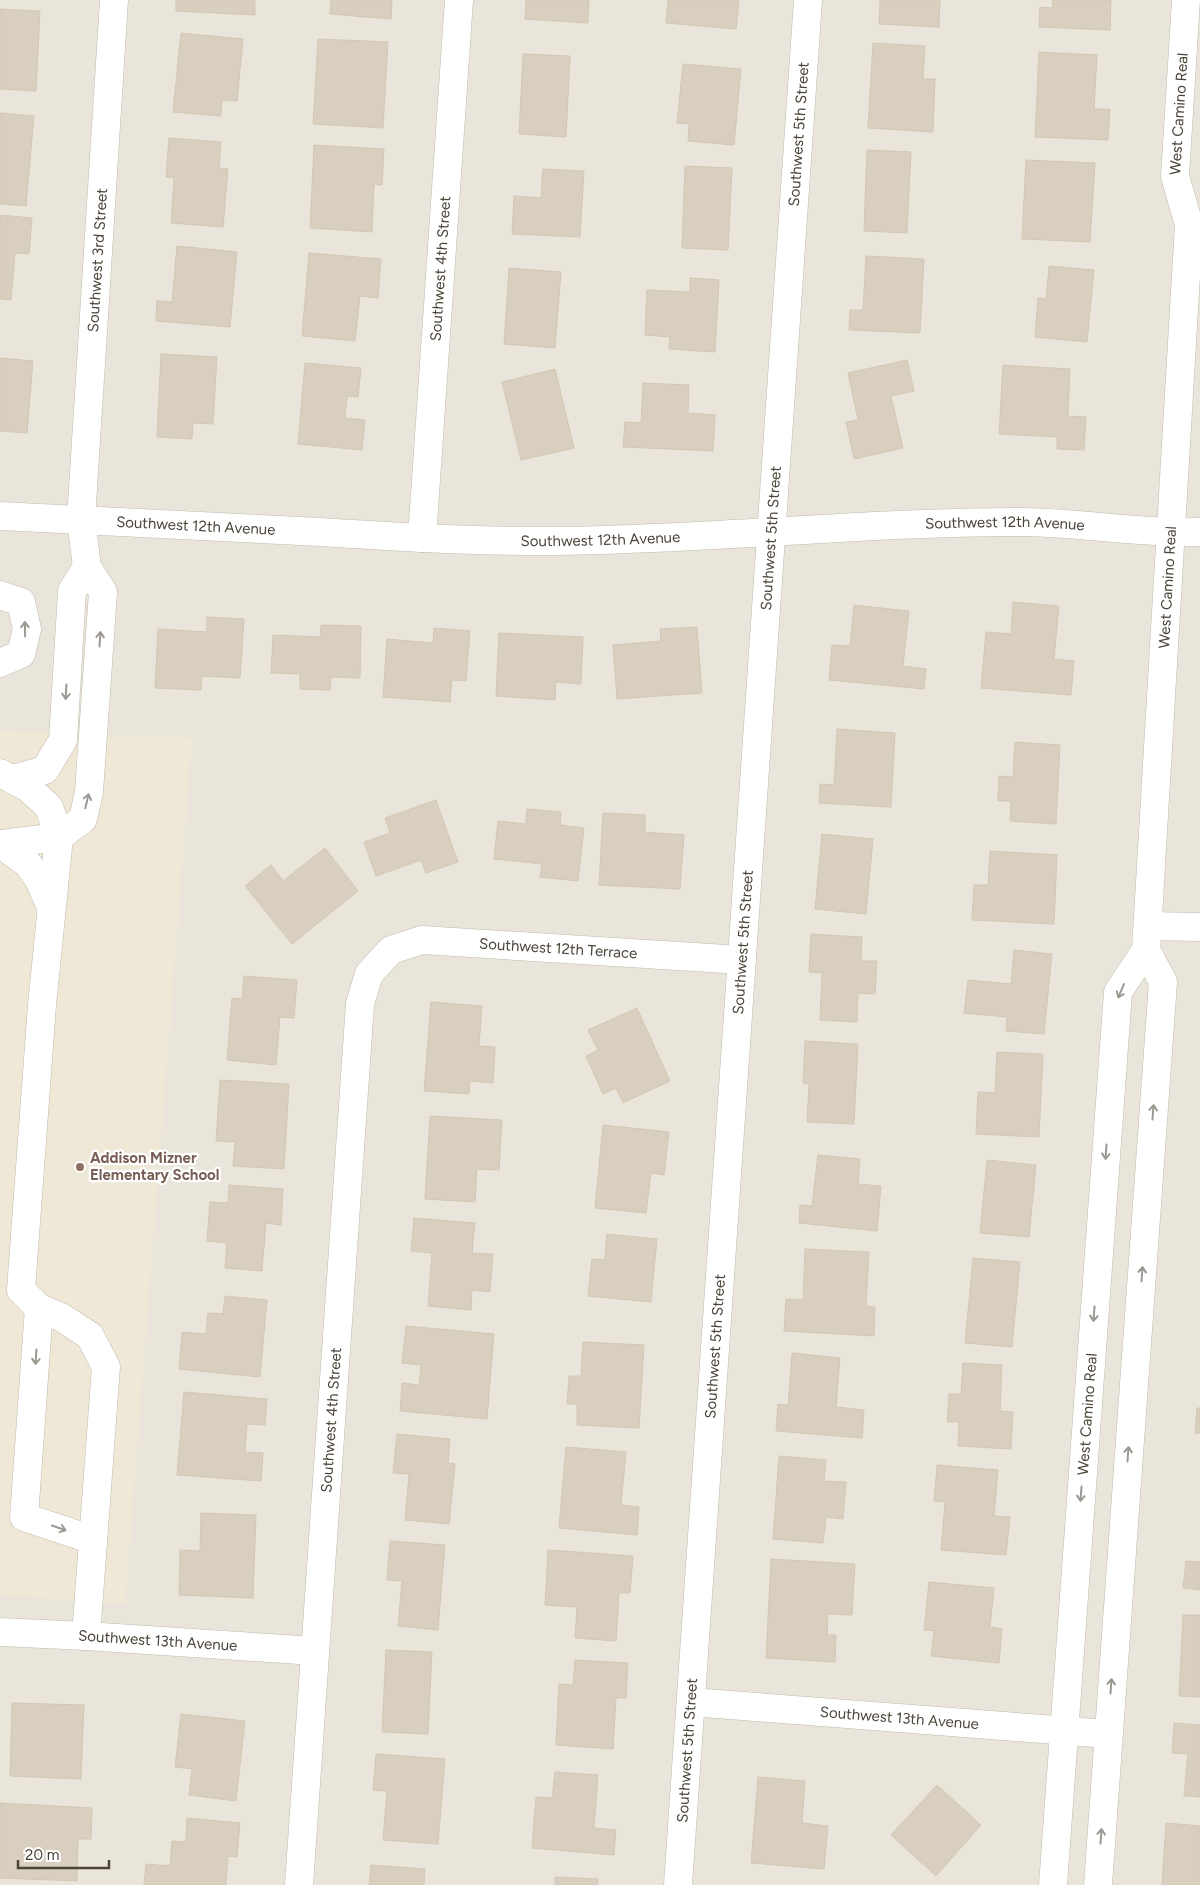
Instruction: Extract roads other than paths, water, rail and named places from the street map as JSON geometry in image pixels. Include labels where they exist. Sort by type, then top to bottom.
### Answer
[{"type":"street","name":"Southwest 3rd Street","points":[[87,566],[81,520],[114,0]]},
{"type":"street","name":"Southwest 4th Street","points":[[422,538],[459,0]]},
{"type":"street","name":"Southwest 5th Street","points":[[678,1885],[808,0]]},
{"type":"street","name":"West Camino Real","points":[[1053,1885],[1118,992],[1147,938],[1170,533],[1194,218],[1175,176],[1186,0]]},
{"type":"street","name":"Southwest 12th Avenue","points":[[0,516],[422,538],[558,542],[694,538],[877,526],[1021,522],[1107,526],[1170,533],[1200,532]]},
{"type":"street","points":[[1,844],[59,837],[83,820],[89,792],[103,592],[87,566],[72,590],[63,740],[45,770],[6,776]]},
{"type":"street","points":[[0,595],[20,602],[27,629],[21,654],[0,663]]},
{"type":"street","points":[[6,776],[27,787],[49,807],[59,837],[42,1005],[21,1290],[39,1308],[61,1317],[90,1336],[106,1367],[86,1636]]},
{"type":"street","points":[[1,844],[28,864],[39,880],[51,907]]},
{"type":"street","points":[[1098,1885],[1163,982],[1147,938],[1200,928]]},
{"type":"street","name":"Southwest 12th Terrace","points":[[382,960],[391,950],[422,940],[742,960]]},
{"type":"street","name":"Southwest 4th Street","points":[[299,1885],[360,1004],[369,974],[382,960]]},
{"type":"street","points":[[39,1308],[24,1517],[93,1540]]},
{"type":"street","name":"Southwest 13th Avenue","points":[[0,1632],[315,1651]]},
{"type":"street","name":"Southwest 13th Avenue","points":[[691,1702],[1108,1734]]},
{"type":"place","name":"Addison Mizner Elementary School","points":[[80,1167]]}]
